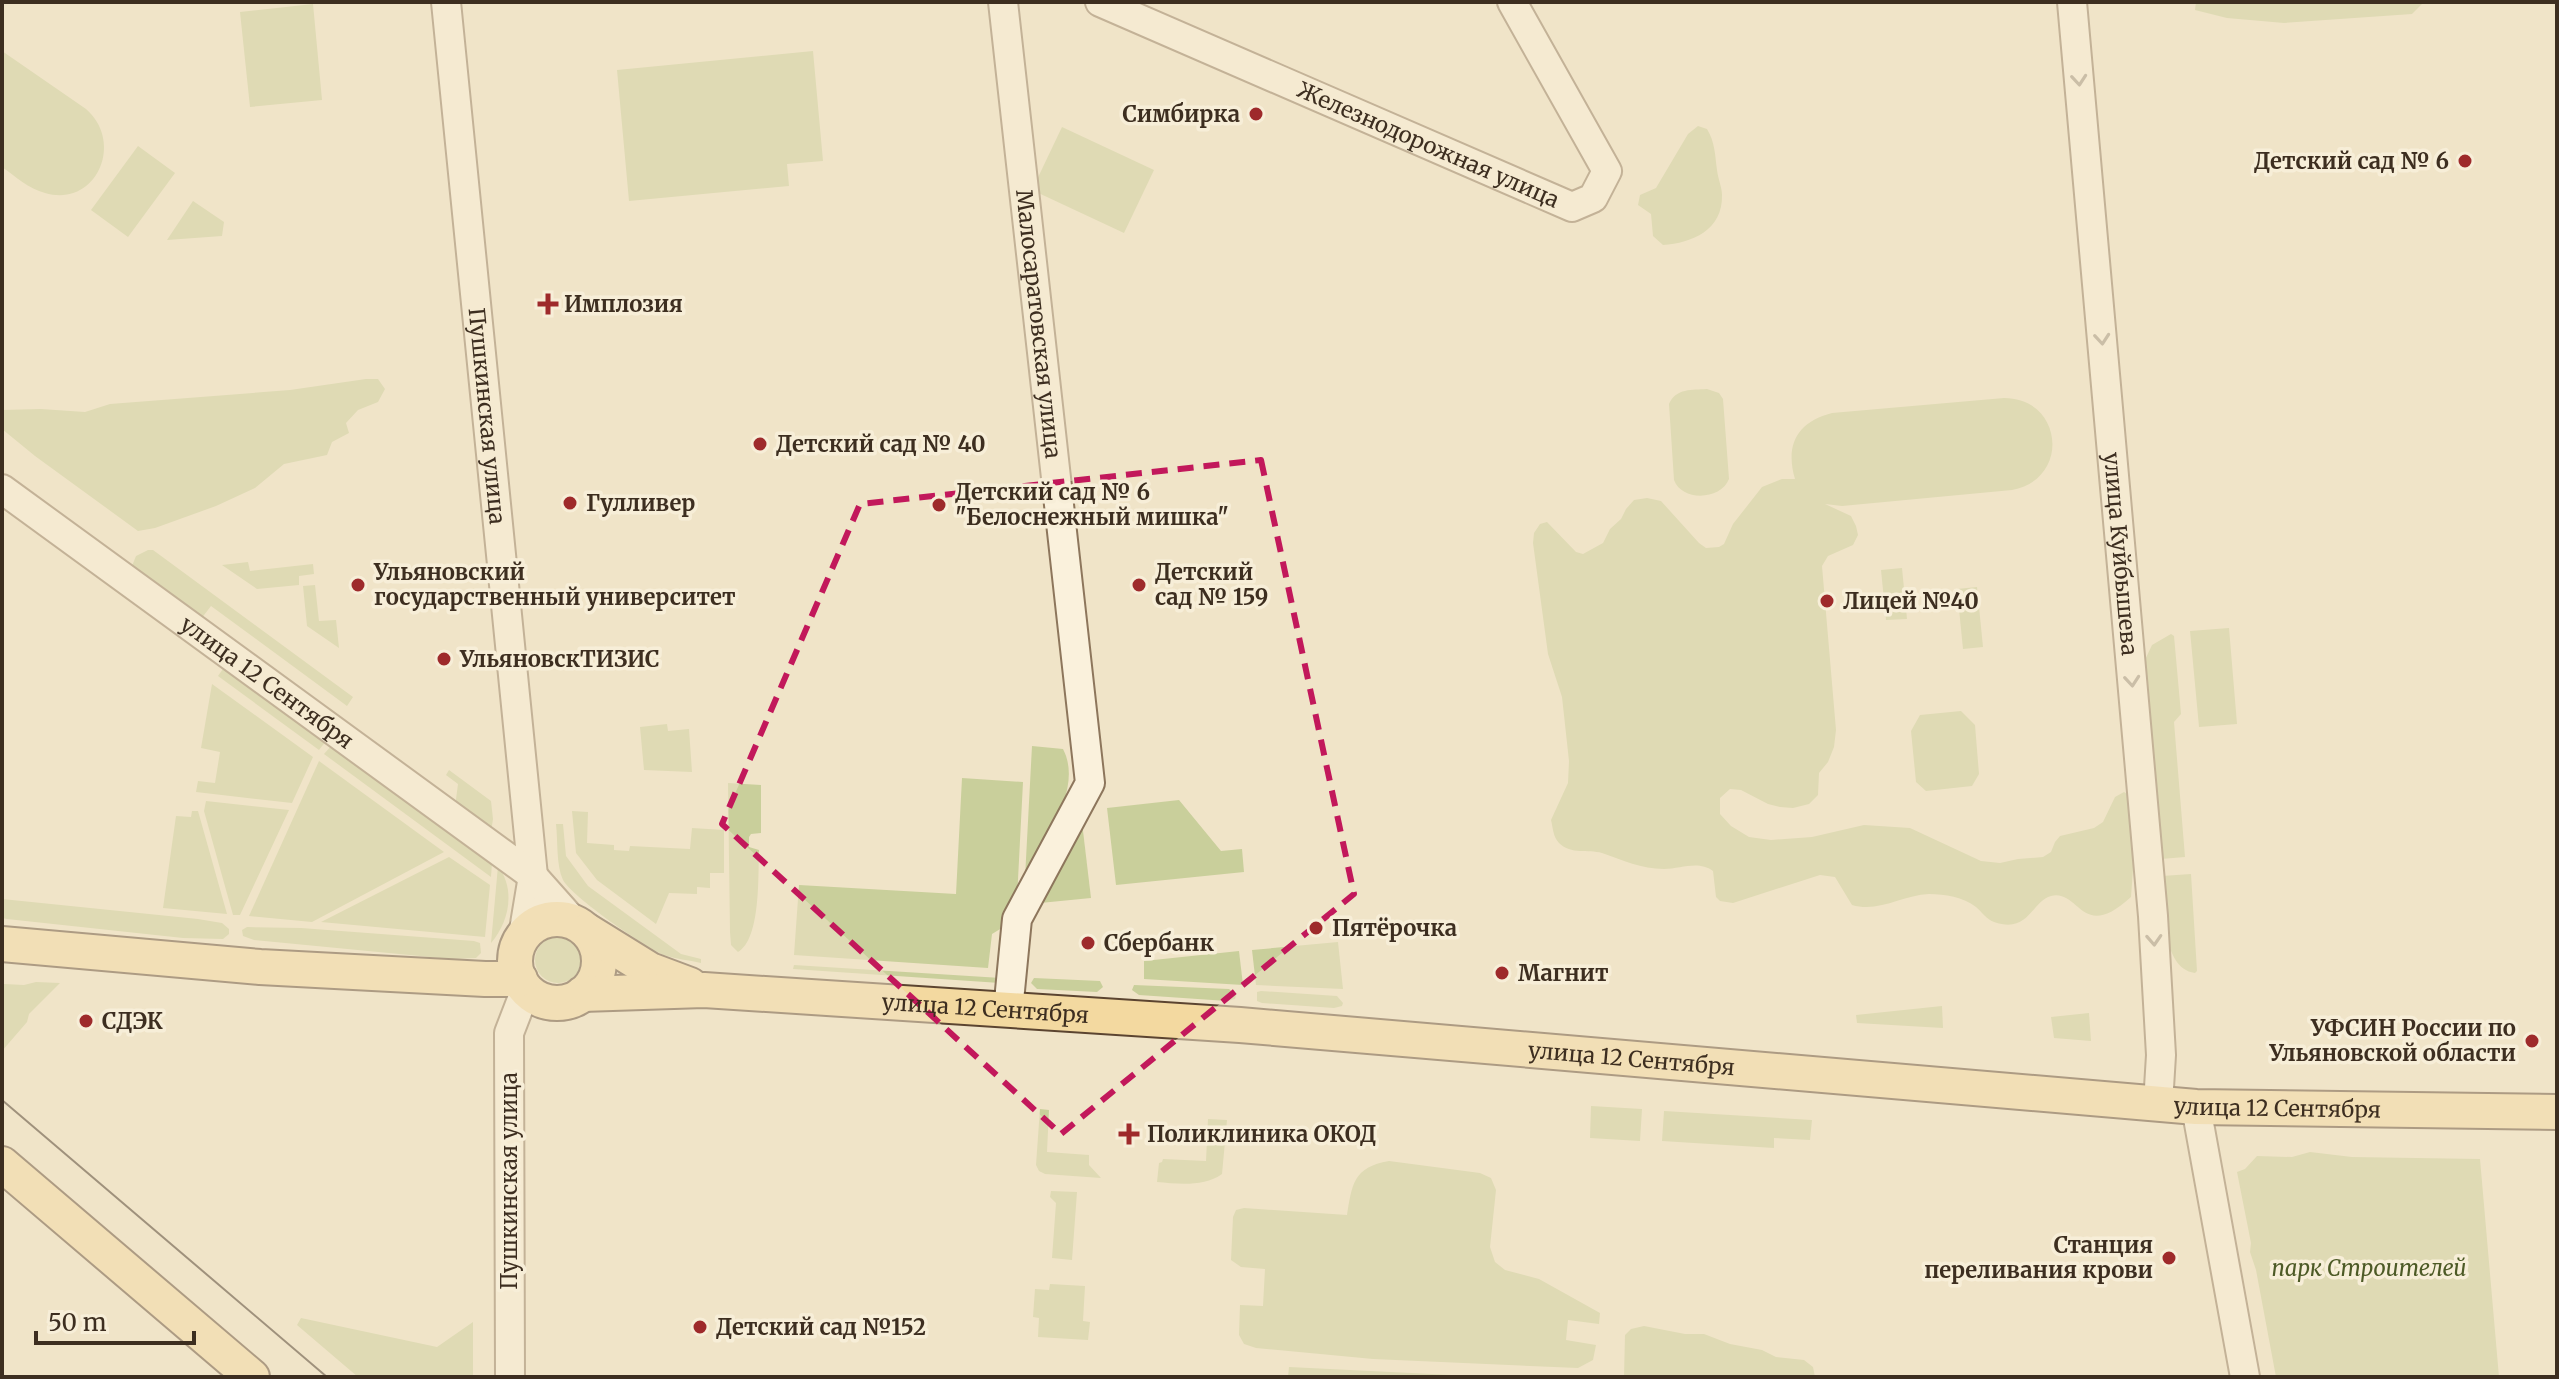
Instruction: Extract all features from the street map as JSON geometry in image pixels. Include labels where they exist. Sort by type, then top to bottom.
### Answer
[{"type":"main road","points":[[2,944],[260,967],[485,979],[523,984],[547,1002],[560,1003],[582,994],[594,981],[599,964],[597,946],[581,927],[560,919],[546,920],[533,926],[523,936],[517,950],[516,964],[523,984]]},
{"type":"main road","name":"улица 12 Сентября","points":[[581,927],[650,970],[704,990]]},
{"type":"main road","name":"улица 12 Сентября","points":[[582,994],[704,990],[1256,1027],[2196,1107],[2557,1112]]},
{"type":"main road","points":[[2,1164],[252,1377]]},
{"type":"street","name":"Пушкинская улица","points":[[446,2],[533,876],[523,936]]},
{"type":"street","name":"Малосаратовская улица","points":[[1003,2],[1090,783],[1017,919],[1008,1011]]},
{"type":"street","name":"Железнодорожная улица","points":[[1100,2],[1572,207],[1593,198],[1607,171],[1512,2]]},
{"type":"street","name":"улица Куйбышева","points":[[2072,2],[2157,983],[2161,1055],[2158,1104]]},
{"type":"street","name":"улица 12 Сентября","points":[[2,489],[533,876]]},
{"type":"street","points":[[533,876],[581,927]]},
{"type":"street","name":"Пушкинская улица","points":[[510,1377],[509,1033],[523,984]]},
{"type":"street","points":[[2196,1107],[2245,1377]]},
{"type":"highlighted area","points":[[1261,460],[1354,894],[1061,1134],[722,824],[860,504]]},
{"type":"green space","points":[[2196,2],[2424,2],[2412,14],[2284,23],[2227,18],[2195,10]]},
{"type":"green space","points":[[313,4],[322,100],[250,107],[240,12]]},
{"type":"green space","points":[[2,51],[86,109],[98,123],[104,154],[91,182],[78,191],[63,195],[45,193],[2,167]]},
{"type":"green space","points":[[813,51],[823,161],[787,164],[789,186],[629,201],[617,70]]},
{"type":"green space","points":[[1698,126],[1707,129],[1713,144],[1722,192],[1721,207],[1711,226],[1695,238],[1663,245],[1653,236],[1651,214],[1638,205],[1640,195],[1656,188],[1688,134]]},
{"type":"green space","points":[[1062,127],[1154,170],[1124,233],[1032,190]]},
{"type":"green space","points":[[138,146],[175,173],[128,237],[91,210]]},
{"type":"green space","points":[[193,201],[224,222],[222,236],[167,240]]},
{"type":"green space","points":[[378,379],[385,389],[378,402],[358,410],[346,423],[349,433],[332,442],[327,455],[284,464],[255,488],[216,506],[138,531],[2,429],[2,410],[85,412],[110,404],[290,390]]},
{"type":"green space","points":[[1707,389],[1719,393],[1723,399],[1729,479],[1718,491],[1702,496],[1685,492],[1674,480],[1669,404],[1680,392]]},
{"type":"green space","points":[[2004,398],[2024,402],[2038,411],[2048,424],[2052,440],[2051,456],[2044,471],[2031,483],[2012,490],[1842,506],[1825,504],[1851,516],[1858,535],[1853,545],[1828,556],[1822,566],[1836,730],[1834,747],[1819,773],[1818,795],[1809,804],[1793,808],[1768,804],[1741,790],[1730,789],[1720,798],[1720,814],[1731,826],[1749,837],[1771,840],[1812,837],[1864,825],[1910,828],[1981,861],[2000,863],[2043,857],[2051,852],[2060,836],[2094,828],[2103,822],[2115,797],[2124,792],[2129,795],[2134,855],[2131,897],[2114,910],[2091,915],[2061,896],[2051,896],[2022,921],[2006,925],[1991,921],[1965,901],[1941,895],[1919,895],[1872,907],[1852,905],[1835,877],[1820,875],[1733,903],[1720,901],[1716,897],[1713,871],[1707,868],[1648,867],[1602,853],[1569,849],[1559,843],[1551,820],[1568,783],[1569,761],[1562,697],[1548,654],[1533,543],[1534,533],[1540,524],[1547,522],[1576,552],[1583,554],[1603,543],[1610,529],[1634,500],[1647,498],[1661,501],[1706,548],[1719,547],[1762,487],[1782,479],[1795,479],[1793,446],[1802,429],[1810,422],[1832,413]]},
{"type":"green space","points":[[153,550],[353,697],[347,706],[211,606],[201,619],[134,570],[132,566],[136,556]]},
{"type":"green space","points":[[248,562],[250,571],[313,564],[314,574],[299,576],[299,585],[257,589],[222,565]]},
{"type":"green space","points":[[1902,568],[1907,619],[1886,620],[1881,570]]},
{"type":"green space","points":[[315,585],[319,621],[336,620],[339,648],[307,626],[303,586]]},
{"type":"green space","points":[[1977,587],[1983,647],[1963,649],[1957,589]]},
{"type":"green space","points":[[2229,628],[2237,724],[2199,727],[2190,631]]},
{"type":"green space","points":[[2171,634],[2174,636],[2181,714],[2174,722],[2185,857],[2161,859],[2144,662],[2152,645]]},
{"type":"green space","points":[[225,666],[326,741],[319,750],[218,676]]},
{"type":"green space","points":[[212,684],[313,757],[292,803],[196,792],[198,781],[215,783],[220,752],[201,748]]},
{"type":"green space","points":[[1961,711],[1975,725],[1979,774],[1972,786],[1926,791],[1916,782],[1911,731],[1920,715]]},
{"type":"green space","points":[[667,724],[668,731],[689,729],[692,772],[644,770],[640,727]]},
{"type":"green space","points":[[332,745],[492,863],[491,877],[324,754]]},
{"type":"green space","points":[[1032,746],[1063,749],[1068,765],[1068,781],[1059,815],[1025,878]]},
{"type":"green space","points":[[319,761],[444,852],[312,922],[249,916]]},
{"type":"green space","points":[[449,770],[491,801],[491,832],[455,807],[458,784],[446,775]]},
{"type":"green space","points":[[962,778],[1023,782],[1017,899],[1010,923],[992,934],[988,968],[794,955],[799,885],[956,894]]},
{"type":"green space","points":[[728,783],[761,785],[761,833],[749,837],[749,847],[759,850],[757,906],[751,934],[738,952],[731,945],[730,932]]},
{"type":"green space","points":[[1179,800],[1221,851],[1242,849],[1244,872],[1116,885],[1107,808]]},
{"type":"green space","points":[[206,801],[289,810],[240,915],[233,915],[204,811]]},
{"type":"green space","points":[[192,811],[198,811],[227,914],[163,908],[176,816],[191,817]]},
{"type":"green space","points":[[572,811],[588,812],[587,843],[614,845],[614,850],[629,851],[630,846],[690,849],[692,828],[724,830],[724,873],[710,873],[710,888],[697,887],[697,894],[669,893],[656,924],[597,880],[576,853]]},
{"type":"green space","points":[[1081,814],[1091,898],[1030,904]]},
{"type":"green space","points":[[556,824],[563,824],[566,856],[588,886],[681,954],[701,959],[701,963],[655,950],[610,921],[569,888],[559,867]]},
{"type":"green space","points":[[449,857],[490,885],[485,937],[321,922]]},
{"type":"green space","points":[[498,866],[507,885],[508,906],[502,925],[491,943]]},
{"type":"green space","points":[[2191,874],[2195,973],[2184,969],[2170,947],[2166,933],[2162,876]]},
{"type":"green space","points":[[2,899],[198,919],[222,923],[229,929],[229,934],[223,939],[183,938],[7,919],[2,918]]},
{"type":"green space","points":[[247,927],[474,941],[480,943],[481,953],[476,958],[451,959],[254,940],[243,936],[242,930]]},
{"type":"green space","points":[[558,937],[575,943],[581,960],[575,977],[558,983],[541,977],[535,960],[541,943]]},
{"type":"green space","points":[[1338,942],[1343,989],[1256,985],[1252,950]]},
{"type":"green space","points":[[1239,951],[1243,985],[1144,979],[1144,961]]},
{"type":"green space","points":[[794,965],[1001,978],[1000,983],[793,969]]},
{"type":"green space","points":[[1034,978],[1100,981],[1103,987],[1097,992],[1037,989],[1031,983]]},
{"type":"green space","points":[[60,983],[29,1014],[27,1022],[2,1051],[4,984]]},
{"type":"green space","points":[[1134,985],[1229,989],[1236,995],[1235,999],[1227,1001],[1139,995],[1132,990]]},
{"type":"green space","points":[[1257,992],[1337,996],[1343,1003],[1334,1008],[1262,1003],[1257,1001]]},
{"type":"green space","points":[[1942,1006],[1943,1028],[1857,1023],[1856,1015]]},
{"type":"green space","points":[[2089,1013],[2091,1041],[2054,1038],[2051,1017]]},
{"type":"green space","points":[[1591,1106],[1642,1109],[1640,1141],[1590,1138]]},
{"type":"green space","points":[[1040,1109],[1049,1110],[1047,1152],[1089,1155],[1089,1165],[1101,1178],[1039,1171],[1036,1165]]},
{"type":"green space","points":[[1664,1111],[1812,1120],[1810,1140],[1774,1138],[1774,1148],[1662,1141]]},
{"type":"green space","points":[[1208,1119],[1227,1120],[1222,1174],[1199,1183],[1157,1182],[1159,1163],[1163,1159],[1206,1161]]},
{"type":"green space","name":"парк Строителей","points":[[2310,1152],[2352,1157],[2480,1159],[2499,1377],[2276,1377],[2237,1172],[2245,1169],[2257,1156],[2292,1157]]},
{"type":"green space","points":[[1389,1161],[1480,1173],[1491,1178],[1496,1190],[1490,1247],[1495,1262],[1505,1270],[1539,1279],[1600,1313],[1599,1324],[1568,1320],[1566,1340],[1596,1345],[1593,1360],[1578,1368],[1373,1359],[1256,1348],[1244,1344],[1239,1335],[1240,1305],[1263,1306],[1265,1269],[1241,1267],[1231,1260],[1236,1210],[1347,1215],[1356,1179],[1368,1168]]},
{"type":"green space","points":[[1051,1191],[1077,1192],[1072,1260],[1052,1258],[1056,1203],[1050,1197]]},
{"type":"green space","points":[[1050,1284],[1085,1286],[1083,1321],[1090,1322],[1088,1340],[1038,1337],[1039,1318],[1033,1317],[1035,1289],[1049,1290]]},
{"type":"green space","points":[[301,1318],[437,1347],[473,1322],[473,1377],[358,1377],[297,1325]]},
{"type":"green space","points":[[1644,1326],[1685,1334],[1704,1334],[1730,1344],[1762,1350],[1776,1357],[1804,1360],[1813,1367],[1815,1377],[1624,1377],[1625,1335],[1631,1329]]},
{"type":"green space","points":[[1289,1367],[1452,1375],[1456,1377],[1288,1377]]},
{"type":"tram line","points":[[2,1100],[327,1377]]},
{"type":"place","name":"Симбирка","points":[[1256,114]]},
{"type":"place","name":"Детский сад № 6","points":[[2465,161]]},
{"type":"place","name":"Имплозия","points":[[548,304]]},
{"type":"place","name":"Детский сад № 40","points":[[760,444]]},
{"type":"place","name":"Гулливер","points":[[570,503]]},
{"type":"place","name":"Детский сад № 6 \"Белоснежный мишка\"","points":[[939,505]]},
{"type":"place","name":"Ульяновский государственный университет","points":[[358,585]]},
{"type":"place","name":"Детский сад № 159","points":[[1139,585]]},
{"type":"place","name":"Лицей №40","points":[[1827,601]]},
{"type":"place","name":"УльяновскТИЗИС","points":[[444,659]]},
{"type":"place","name":"Пятёрочка","points":[[1316,928]]},
{"type":"place","name":"Сбербанк","points":[[1088,943]]},
{"type":"place","name":"Магнит","points":[[1502,973]]},
{"type":"place","name":"СДЭК","points":[[86,1021]]},
{"type":"place","name":"УФСИН России по Ульяновской области","points":[[2532,1041]]},
{"type":"place","name":"Поликлиника ОКОД","points":[[1129,1134]]},
{"type":"place","name":"Станция переливания крови","points":[[2169,1258]]},
{"type":"place","name":"Детский сад №152","points":[[700,1327]]}]
